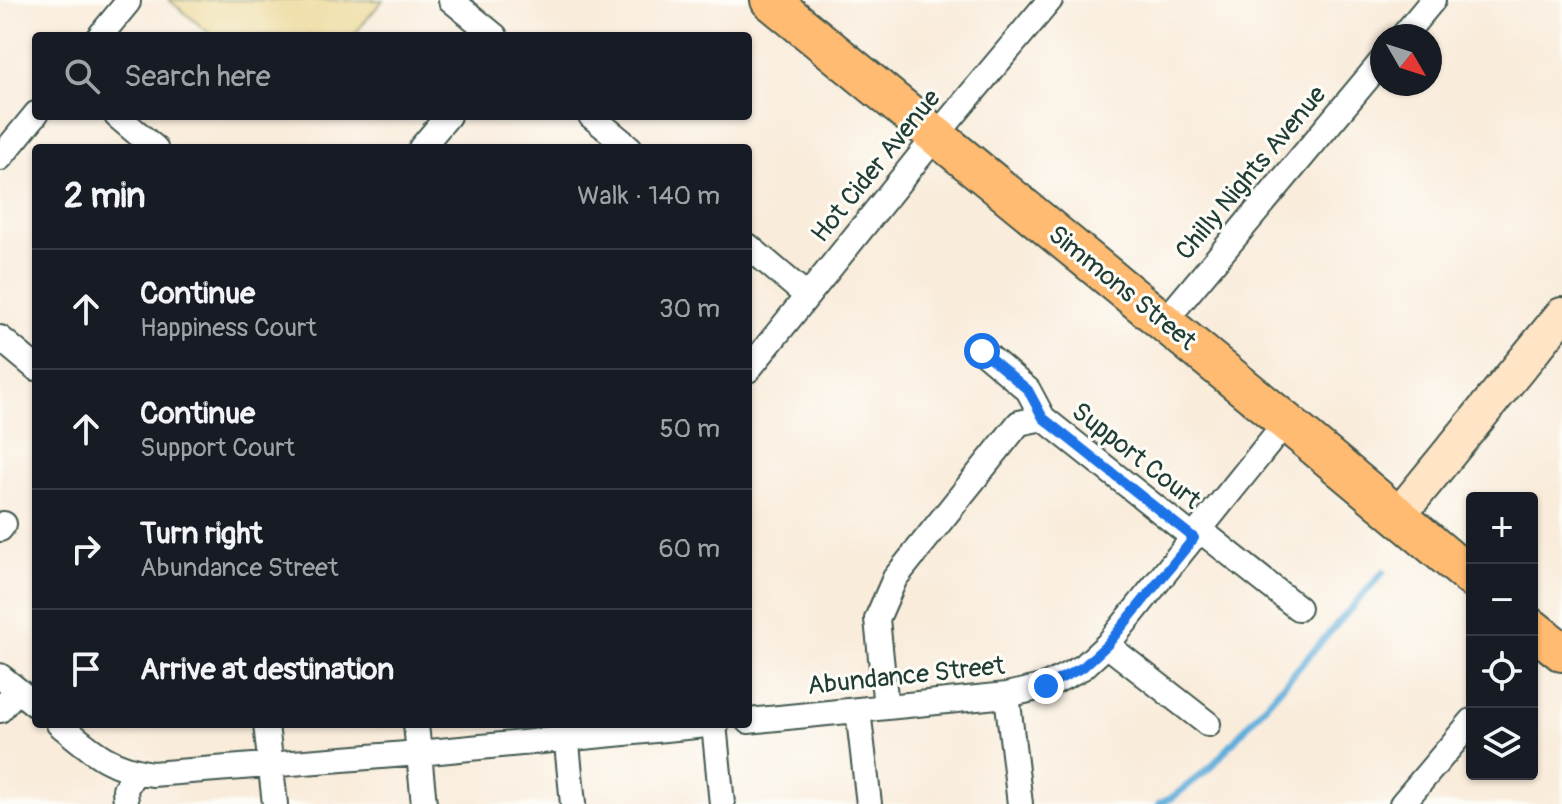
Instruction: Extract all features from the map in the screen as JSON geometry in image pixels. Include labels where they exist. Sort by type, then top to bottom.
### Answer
[{"type":"main road","name":"Simmons Street","points":[[770,0],[1466,573]]},
{"type":"street","points":[[451,0],[490,32]]},
{"type":"street","name":"Hot Cider Avenue","points":[[752,365],[1050,0]]},
{"type":"street","points":[[1413,24],[1433,0]]},
{"type":"street","points":[[103,32],[128,2]]},
{"type":"street","name":"Chilly Nights Avenue","points":[[1164,322],[1370,75]]},
{"type":"street","points":[[0,158],[32,119]]},
{"type":"street","points":[[122,120],[150,144]]},
{"type":"street","points":[[424,144],[445,120]]},
{"type":"street","points":[[596,120],[625,144]]},
{"type":"street","points":[[752,249],[807,296]]},
{"type":"street","points":[[1397,517],[1562,315]]},
{"type":"street","points":[[0,338],[32,365]]},
{"type":"street","name":"Support Court","points":[[982,351],[1028,390],[1043,418],[1298,608]]},
{"type":"street","points":[[886,707],[877,619],[895,578],[1019,423],[1043,418]]},
{"type":"street","name":"Abundance Street","points":[[752,721],[1007,695],[1046,686],[1083,667],[1107,645],[1286,422]]},
{"type":"street","points":[[1107,645],[1208,724]]},
{"type":"street","points":[[0,710],[8,683],[32,702]]},
{"type":"street","points":[[1007,695],[1020,804]]},
{"type":"street","points":[[858,710],[869,804]]},
{"type":"street","points":[[64,728],[96,755],[115,765],[152,774],[419,753],[566,731],[630,728]]},
{"type":"street","points":[[266,728],[275,804]]},
{"type":"street","points":[[416,728],[424,804]]},
{"type":"street","points":[[715,728],[722,804]]},
{"type":"street","points":[[1412,801],[1466,729]]},
{"type":"street","points":[[566,731],[573,804]]},
{"type":"street","points":[[126,804],[125,789],[135,772]]},
{"type":"sand","points":[[169,0],[383,0],[356,32],[208,32]]},
{"type":"waterway","points":[[1159,804],[1173,797],[1211,767],[1383,572]]},
{"type":"route","points":[[982,351],[1028,390],[1043,418],[1194,538],[1107,645],[1083,667],[1046,686]]}]
